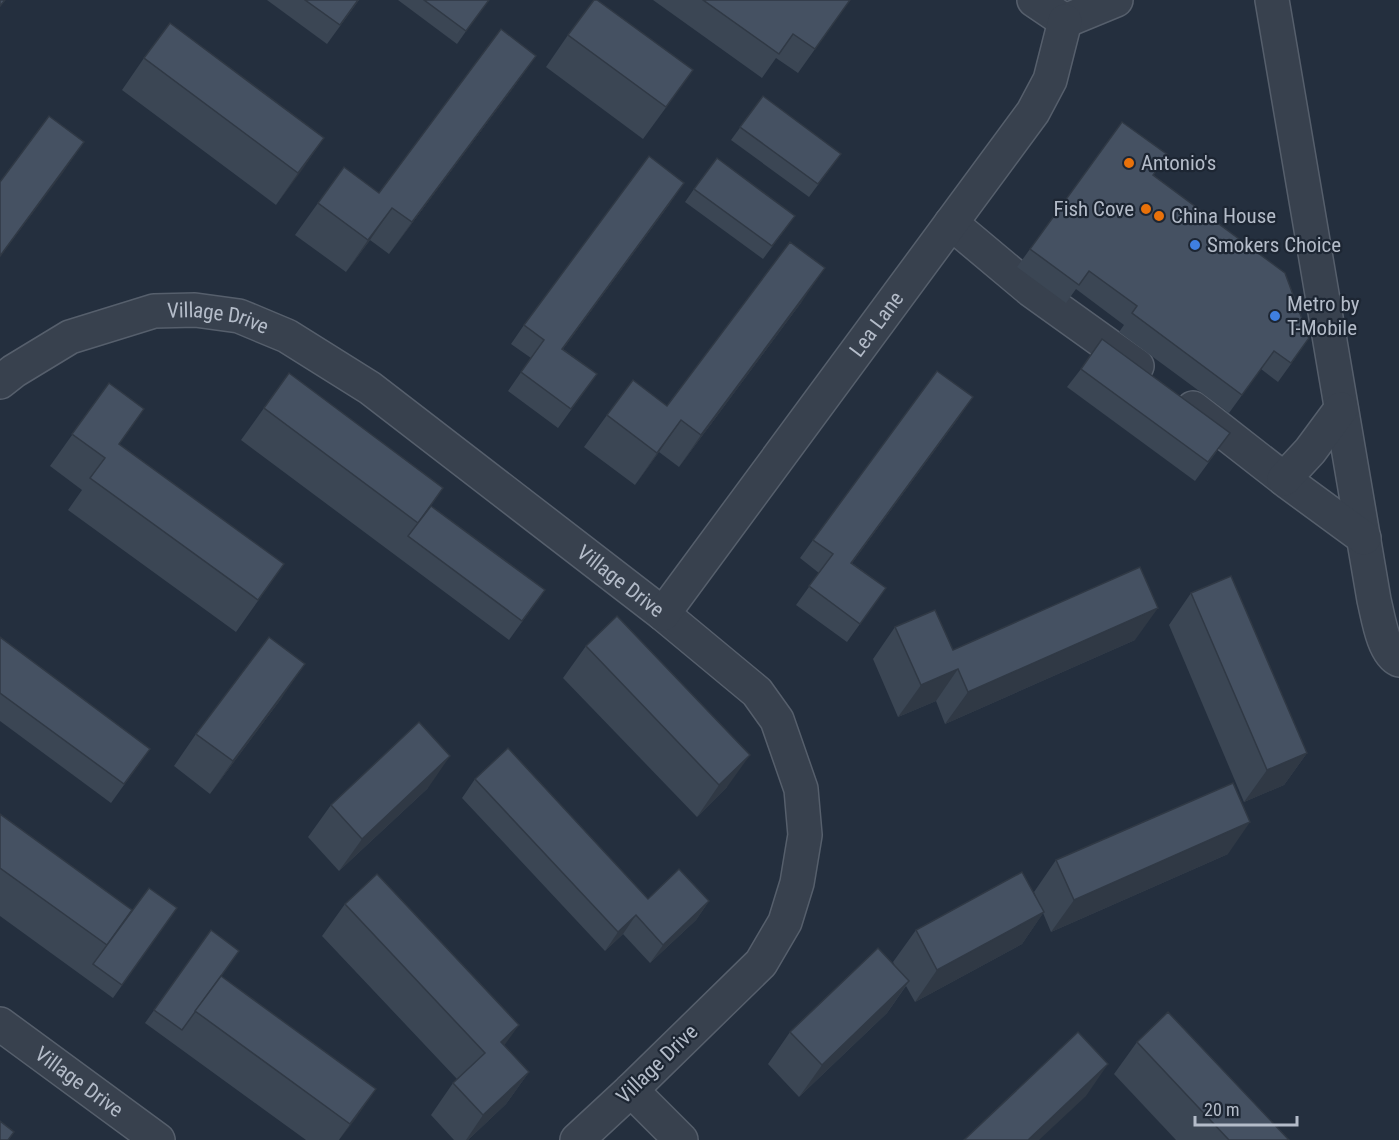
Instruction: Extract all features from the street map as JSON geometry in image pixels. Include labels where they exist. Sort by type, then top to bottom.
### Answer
[{"type":"street","points":[[1034,0],[1065,21],[1116,0]]},
{"type":"street","points":[[1272,0],[1381,631],[1394,658],[1399,660]]},
{"type":"street","name":"Lea Lane","points":[[663,614],[1033,112],[1050,80],[1065,21]]},
{"type":"street","points":[[951,223],[1031,290],[1165,387],[1364,538]]},
{"type":"street","name":"Village Drive","points":[[0,382],[69,337],[154,310],[195,310],[238,316],[287,336],[370,388],[663,614],[757,692],[777,720],[801,789],[805,835],[797,883],[785,922],[760,963],[577,1140]]},
{"type":"street","points":[[1284,478],[1310,452],[1341,410]]},
{"type":"street","name":"Village Drive","points":[[0,1024],[158,1140]]},
{"type":"street","points":[[631,1090],[681,1140]]},
{"type":"building","points":[[305,0],[358,0],[340,25]]},
{"type":"building","points":[[424,0],[489,0],[466,31]]},
{"type":"building","points":[[594,0],[693,70],[666,107],[568,35]]},
{"type":"building","points":[[703,0],[850,0],[815,49],[793,34],[779,54]]},
{"type":"building","points":[[170,23],[324,138],[298,173],[144,58]]},
{"type":"building","points":[[501,29],[536,56],[412,222],[392,208],[368,240],[318,203],[344,167],[379,193]]},
{"type":"building","points":[[763,96],[841,154],[818,184],[740,127]]},
{"type":"building","points":[[49,116],[84,142],[0,256],[0,182]]},
{"type":"building","points":[[1122,122],[1168,155],[1153,175],[1285,273],[1309,338],[1291,363],[1274,351],[1242,395],[1132,313],[1137,306],[1089,271],[1079,285],[1030,249]]},
{"type":"building","points":[[649,156],[684,183],[562,349],[597,374],[571,409],[521,372],[544,340],[524,325]]},
{"type":"building","points":[[717,158],[795,216],[772,246],[694,189]]},
{"type":"building","points":[[790,242],[825,268],[701,435],[681,420],[657,453],[607,415],[633,380],[667,406]]},
{"type":"building","points":[[1102,339],[1230,433],[1208,462],[1081,369]]},
{"type":"building","points":[[937,371],[973,397],[851,563],[886,588],[860,624],[809,586],[833,554],[813,540]]},
{"type":"building","points":[[289,373],[443,488],[418,523],[264,408]]},
{"type":"building","points":[[109,383],[144,409],[119,444],[284,564],[258,600],[90,478],[105,458],[72,434]]},
{"type":"building","points":[[431,506],[545,590],[522,621],[408,536]]},
{"type":"building","points":[[1140,567],[1158,608],[968,692],[958,669],[921,685],[895,627],[935,610],[953,650]]},
{"type":"building","points":[[1231,576],[1307,753],[1267,770],[1191,593]]},
{"type":"building","points":[[617,616],[750,755],[719,785],[586,646]]},
{"type":"building","points":[[0,637],[150,749],[124,784],[0,693]]},
{"type":"building","points":[[269,637],[305,664],[233,761],[196,734]]},
{"type":"building","points":[[419,722],[450,756],[362,839],[331,805]]},
{"type":"building","points":[[508,748],[648,899],[679,869],[709,901],[663,945],[636,915],[618,932],[475,779]]},
{"type":"building","points":[[1233,783],[1250,822],[1074,900],[1056,860]]},
{"type":"building","points":[[0,814],[132,910],[107,945],[0,868]]},
{"type":"building","points":[[1022,872],[1044,912],[937,970],[916,930]]},
{"type":"building","points":[[377,874],[519,1025],[501,1042],[529,1072],[483,1115],[453,1083],[485,1053],[345,904]]},
{"type":"building","points":[[149,888],[177,908],[122,985],[93,964]]},
{"type":"building","points":[[211,930],[239,951],[182,1030],[154,1010]]},
{"type":"building","points":[[878,948],[909,981],[822,1065],[790,1032]]},
{"type":"building","points":[[221,976],[376,1089],[350,1124],[195,1011]]},
{"type":"building","points":[[1168,1012],[1289,1140],[1229,1140],[1137,1042]]},
{"type":"building","points":[[1078,1032],[1108,1064],[1028,1140],[964,1140]]},
{"type":"building","points":[[0,1121],[14,1132],[8,1140],[0,1140]]},
{"type":"place","name":"Antonio's","points":[[1129,163]]},
{"type":"place","name":"Fish Cove","points":[[1146,209]]},
{"type":"place","name":"China House","points":[[1159,216]]},
{"type":"place","name":"Smokers Choice","points":[[1195,245]]},
{"type":"place","name":"Metro by T-Mobile","points":[[1275,316]]}]
